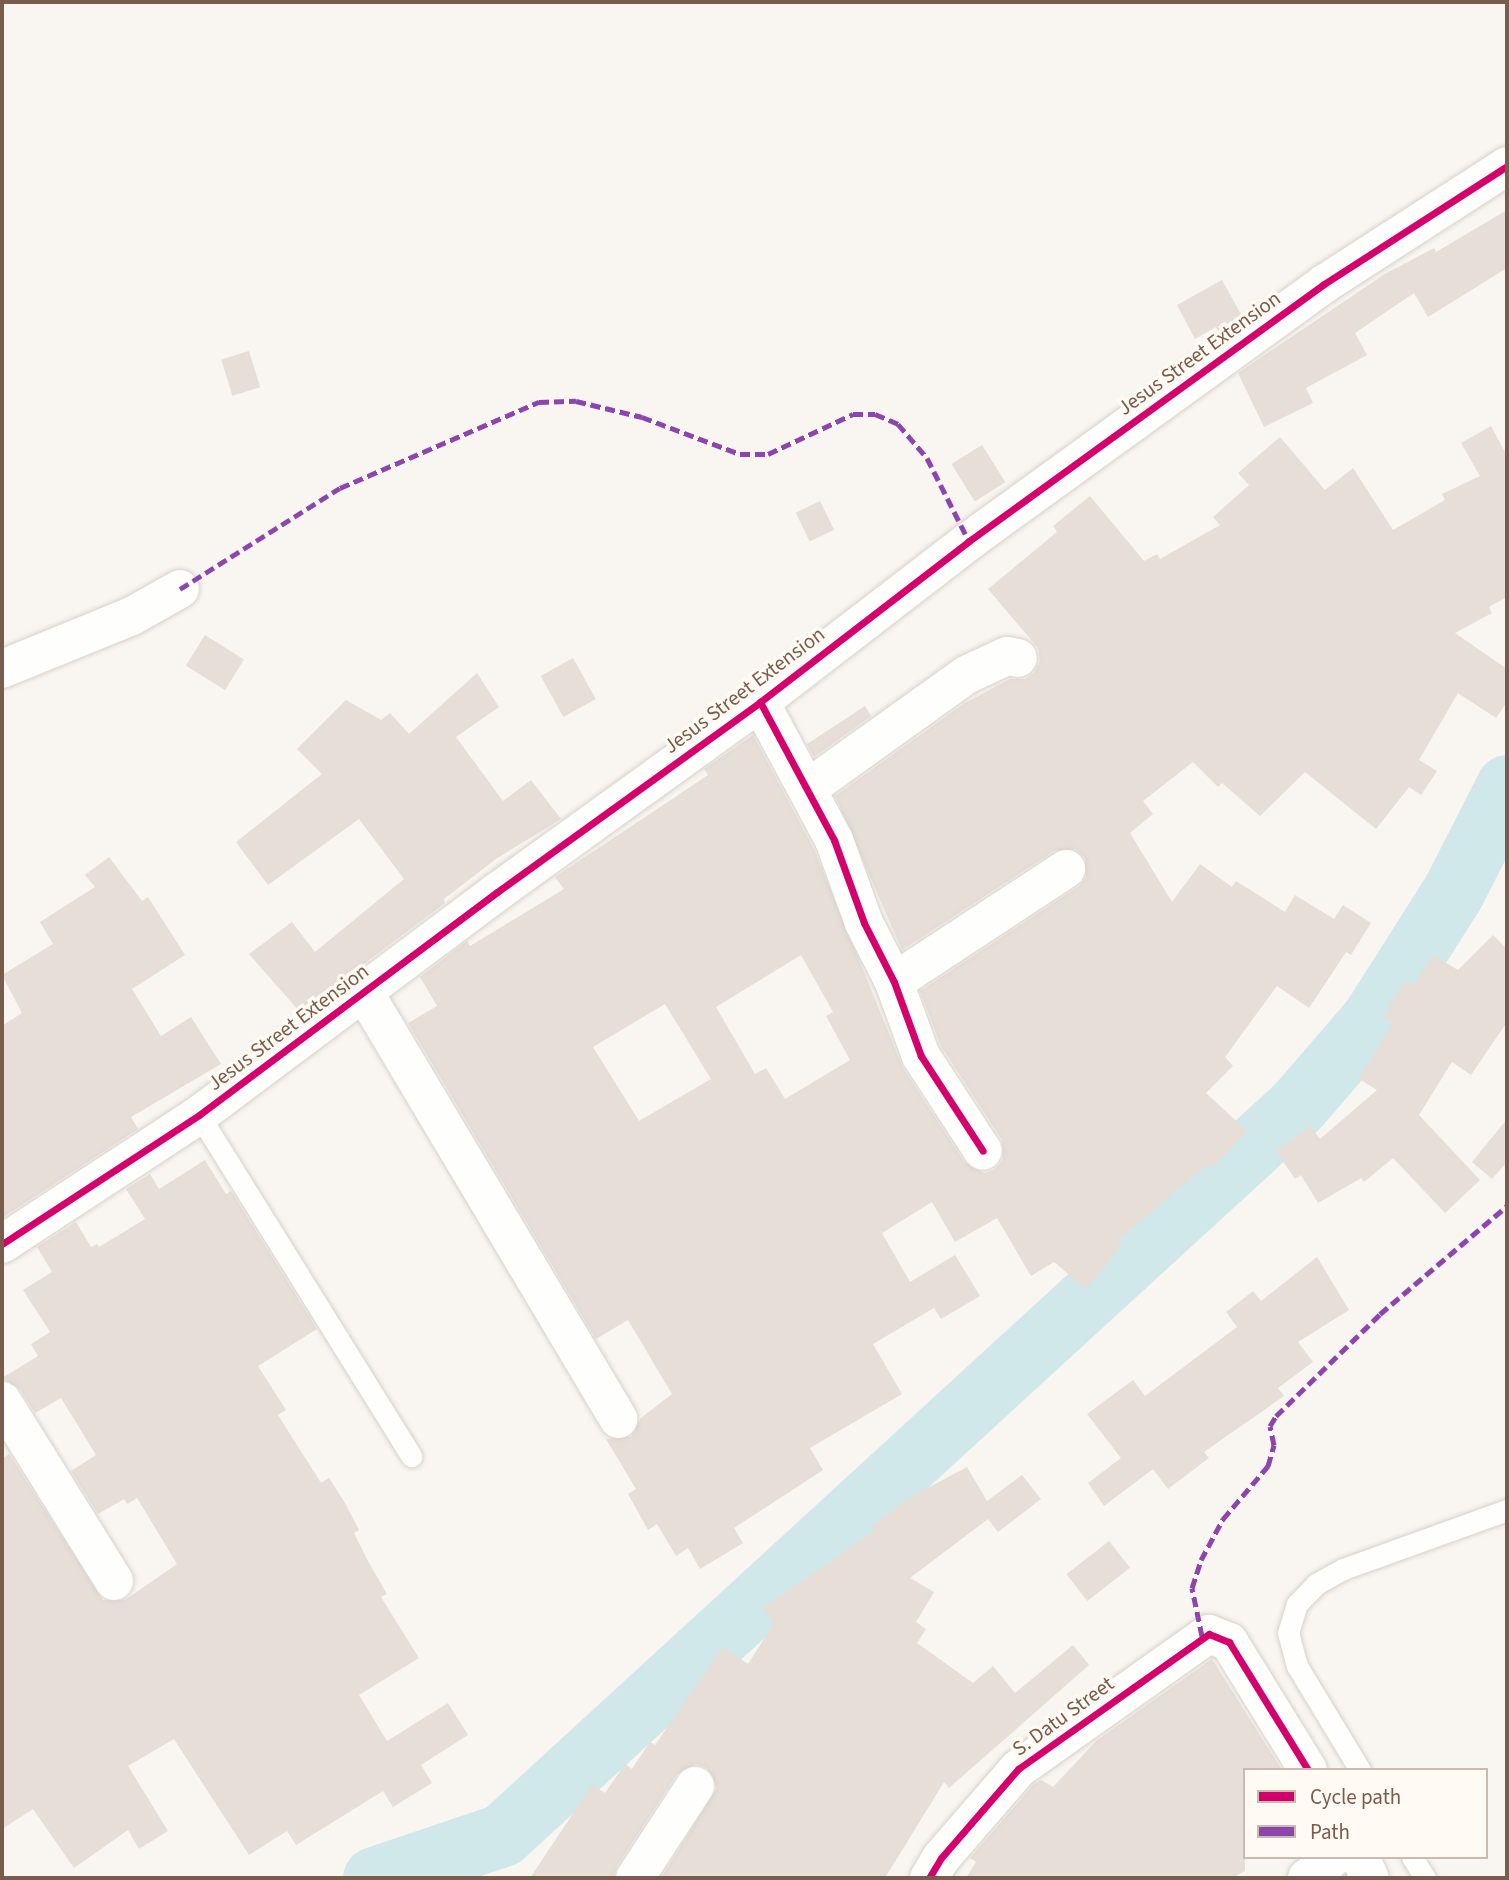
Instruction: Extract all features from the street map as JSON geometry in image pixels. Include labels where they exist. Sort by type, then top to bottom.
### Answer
[{"type":"street","name":"Jesus Street Extension","points":[[2,1244],[199,1115],[760,702],[969,541],[1324,284],[1507,166]]},
{"type":"street","points":[[2,669],[132,616],[180,589]]},
{"type":"street","points":[[807,789],[966,675],[1007,656],[1018,658]]},
{"type":"street","points":[[760,702],[834,840],[864,923],[894,982],[900,1008],[921,1056],[983,1151]]},
{"type":"street","points":[[894,982],[1066,869]]},
{"type":"street","points":[[364,992],[619,1419]]},
{"type":"street","points":[[2,1401],[114,1581]]},
{"type":"street","name":"S. Datu Street","points":[[929,1878],[941,1858],[1018,1769],[1209,1634],[1229,1642],[1306,1768]]},
{"type":"street","points":[[635,1878],[695,1786]]},
{"type":"street","points":[[1307,1878],[1331,1859]]},
{"type":"street","points":[[1361,1859],[1370,1878]]},
{"type":"lane","points":[[199,1115],[411,1456]]},
{"type":"lane","points":[[1359,1768],[1297,1665],[1288,1633],[1297,1604],[1316,1584],[1343,1569],[1507,1510]]},
{"type":"lane","points":[[1413,1859],[1425,1878]]},
{"type":"building","points":[[1507,210],[1507,268],[1428,317],[1414,293],[1355,333],[1367,355],[1306,388],[1313,403],[1264,427],[1238,373],[1385,274],[1434,248],[1436,252]]},
{"type":"building","points":[[1222,280],[1242,316],[1219,333],[1216,327],[1195,339],[1177,305]]},
{"type":"building","points":[[249,351],[260,387],[232,396],[221,359]]},
{"type":"building","points":[[1491,426],[1507,456],[1507,597],[1489,607],[1492,613],[1455,633],[1507,669],[1507,702],[1496,718],[1458,693],[1419,760],[1437,771],[1421,795],[1409,787],[1376,829],[1305,772],[1260,816],[1222,783],[1218,787],[1193,762],[1143,801],[1153,814],[1130,833],[1172,902],[1200,864],[1232,887],[1236,881],[1285,912],[1295,895],[1334,919],[1343,905],[1371,923],[1351,955],[1346,952],[1309,1008],[1277,986],[1225,1057],[1233,1066],[1206,1093],[1247,1131],[1212,1168],[1208,1164],[1117,1241],[1122,1245],[1086,1289],[1054,1262],[1031,1276],[997,1218],[955,1242],[932,1202],[882,1233],[910,1282],[955,1255],[980,1296],[941,1319],[934,1308],[873,1344],[902,1394],[810,1448],[823,1470],[734,1528],[743,1543],[700,1569],[688,1548],[676,1556],[657,1524],[648,1530],[628,1494],[636,1489],[606,1439],[631,1437],[641,1418],[672,1394],[628,1320],[596,1339],[408,1023],[437,1006],[420,977],[467,941],[470,946],[564,889],[555,877],[708,775],[704,769],[753,735],[814,849],[903,1068],[965,1163],[984,1173],[994,1170],[1003,1160],[1002,1140],[941,1046],[920,991],[1078,887],[1086,878],[1085,858],[1075,849],[1054,851],[902,950],[835,796],[965,703],[1010,679],[1025,679],[1034,673],[1040,661],[1038,648],[988,589],[1057,532],[1053,526],[1090,496],[1144,561],[1157,554],[1160,559],[1220,525],[1213,517],[1249,485],[1238,473],[1280,437],[1325,490],[1353,468],[1393,530],[1445,500],[1442,494],[1480,476],[1461,443]],"holes":[[[801,955],[833,1012],[826,1016],[850,1060],[785,1099],[766,1068],[755,1074],[716,1007]],[[665,1004],[711,1079],[639,1121],[593,1047]]]},
{"type":"building","points":[[982,445],[1005,482],[975,501],[951,464]]},
{"type":"building","points":[[820,501],[834,530],[810,542],[796,513]]},
{"type":"building","points":[[205,635],[244,659],[225,690],[186,666]]},
{"type":"building","points":[[573,658],[596,699],[563,717],[541,676]]},
{"type":"building","points":[[477,673],[499,707],[456,737],[503,801],[531,780],[561,819],[496,859],[444,899],[445,903],[300,1012],[249,954],[292,922],[315,952],[404,879],[359,819],[268,885],[236,842],[322,774],[297,749],[346,700],[381,720],[390,713],[409,734]]},
{"type":"building","points":[[865,706],[871,716],[814,757],[807,744]]},
{"type":"building","points":[[109,857],[142,901],[148,897],[185,955],[132,989],[161,1036],[191,1017],[221,1064],[131,1117],[138,1129],[2,1218],[2,1026],[22,1013],[2,975],[53,944],[40,922],[95,887],[85,875]]},
{"type":"building","points":[[1493,935],[1507,949],[1507,1022],[1471,1075],[1452,1062],[1419,1115],[1480,1180],[1445,1213],[1393,1158],[1364,1182],[1361,1178],[1318,1203],[1301,1175],[1295,1179],[1276,1151],[1310,1126],[1320,1139],[1377,1090],[1359,1079],[1393,1023],[1383,1017],[1405,980],[1414,985],[1433,955],[1458,970]]},
{"type":"building","points":[[1507,1119],[1507,1162],[1492,1179],[1472,1162]]},
{"type":"building","points":[[205,1160],[226,1194],[231,1191],[317,1329],[258,1366],[286,1410],[278,1415],[321,1483],[329,1478],[345,1503],[359,1530],[354,1533],[387,1594],[381,1597],[419,1658],[359,1695],[387,1741],[448,1703],[468,1735],[421,1765],[432,1783],[393,1807],[383,1791],[296,1845],[287,1831],[249,1855],[174,1739],[128,1766],[168,1831],[139,1849],[128,1830],[74,1868],[33,1809],[2,1829],[2,1459],[9,1454],[103,1600],[125,1600],[177,1564],[137,1498],[127,1504],[124,1499],[98,1514],[71,1471],[96,1455],[61,1398],[35,1413],[20,1389],[2,1378],[38,1356],[31,1344],[50,1332],[23,1290],[52,1272],[37,1247],[76,1222],[91,1247],[97,1244],[99,1247],[145,1219],[126,1189],[150,1174],[159,1189]]},
{"type":"building","points":[[1317,1257],[1349,1310],[1298,1342],[1313,1362],[1278,1388],[1284,1396],[1204,1452],[1209,1458],[1168,1489],[1153,1469],[1104,1506],[1088,1483],[1121,1458],[1087,1414],[1133,1380],[1145,1396],[1237,1327],[1226,1312],[1253,1291],[1261,1301]]},
{"type":"building","points":[[967,1467],[987,1501],[1022,1475],[1041,1499],[998,1532],[988,1519],[910,1578],[934,1592],[916,1622],[926,1629],[917,1643],[973,1683],[993,1666],[1015,1693],[1073,1645],[1089,1665],[949,1788],[944,1782],[885,1878],[661,1878],[717,1788],[707,1768],[696,1764],[677,1774],[617,1866],[613,1878],[530,1878],[592,1785],[605,1793],[625,1764],[632,1769],[650,1742],[655,1745],[723,1647],[748,1664],[774,1623],[763,1608],[875,1530],[872,1526],[907,1499]]},
{"type":"building","points":[[1109,1541],[1130,1568],[1087,1601],[1066,1574]]},
{"type":"building","points":[[1212,1659],[1281,1768],[1243,1768],[1245,1871],[1232,1878],[966,1878],[976,1862],[970,1858],[1033,1785],[1041,1780],[1053,1787],[1096,1741]]},
{"type":"waterway","points":[[374,1878],[502,1835],[1298,1105],[1373,1018],[1453,892],[1507,786]]},
{"type":"marked path","points":[[180,589],[340,488],[539,402],[576,401],[642,417],[740,454],[768,454],[853,414],[875,414],[898,424],[927,458],[969,541]]},
{"type":"marked path","points":[[1202,1636],[1192,1588],[1201,1560],[1223,1519],[1268,1466],[1274,1445],[1270,1426],[1276,1416],[1380,1314],[1507,1206]]},
{"type":"cycle path","points":[[2,1244],[199,1115],[497,892],[760,702],[969,541],[1324,284],[1507,166]]},
{"type":"cycle path","points":[[760,702],[834,840],[864,923],[894,982],[921,1056],[983,1151]]},
{"type":"cycle path","points":[[929,1878],[941,1858],[1018,1769],[1209,1634],[1229,1642],[1307,1768]]}]
